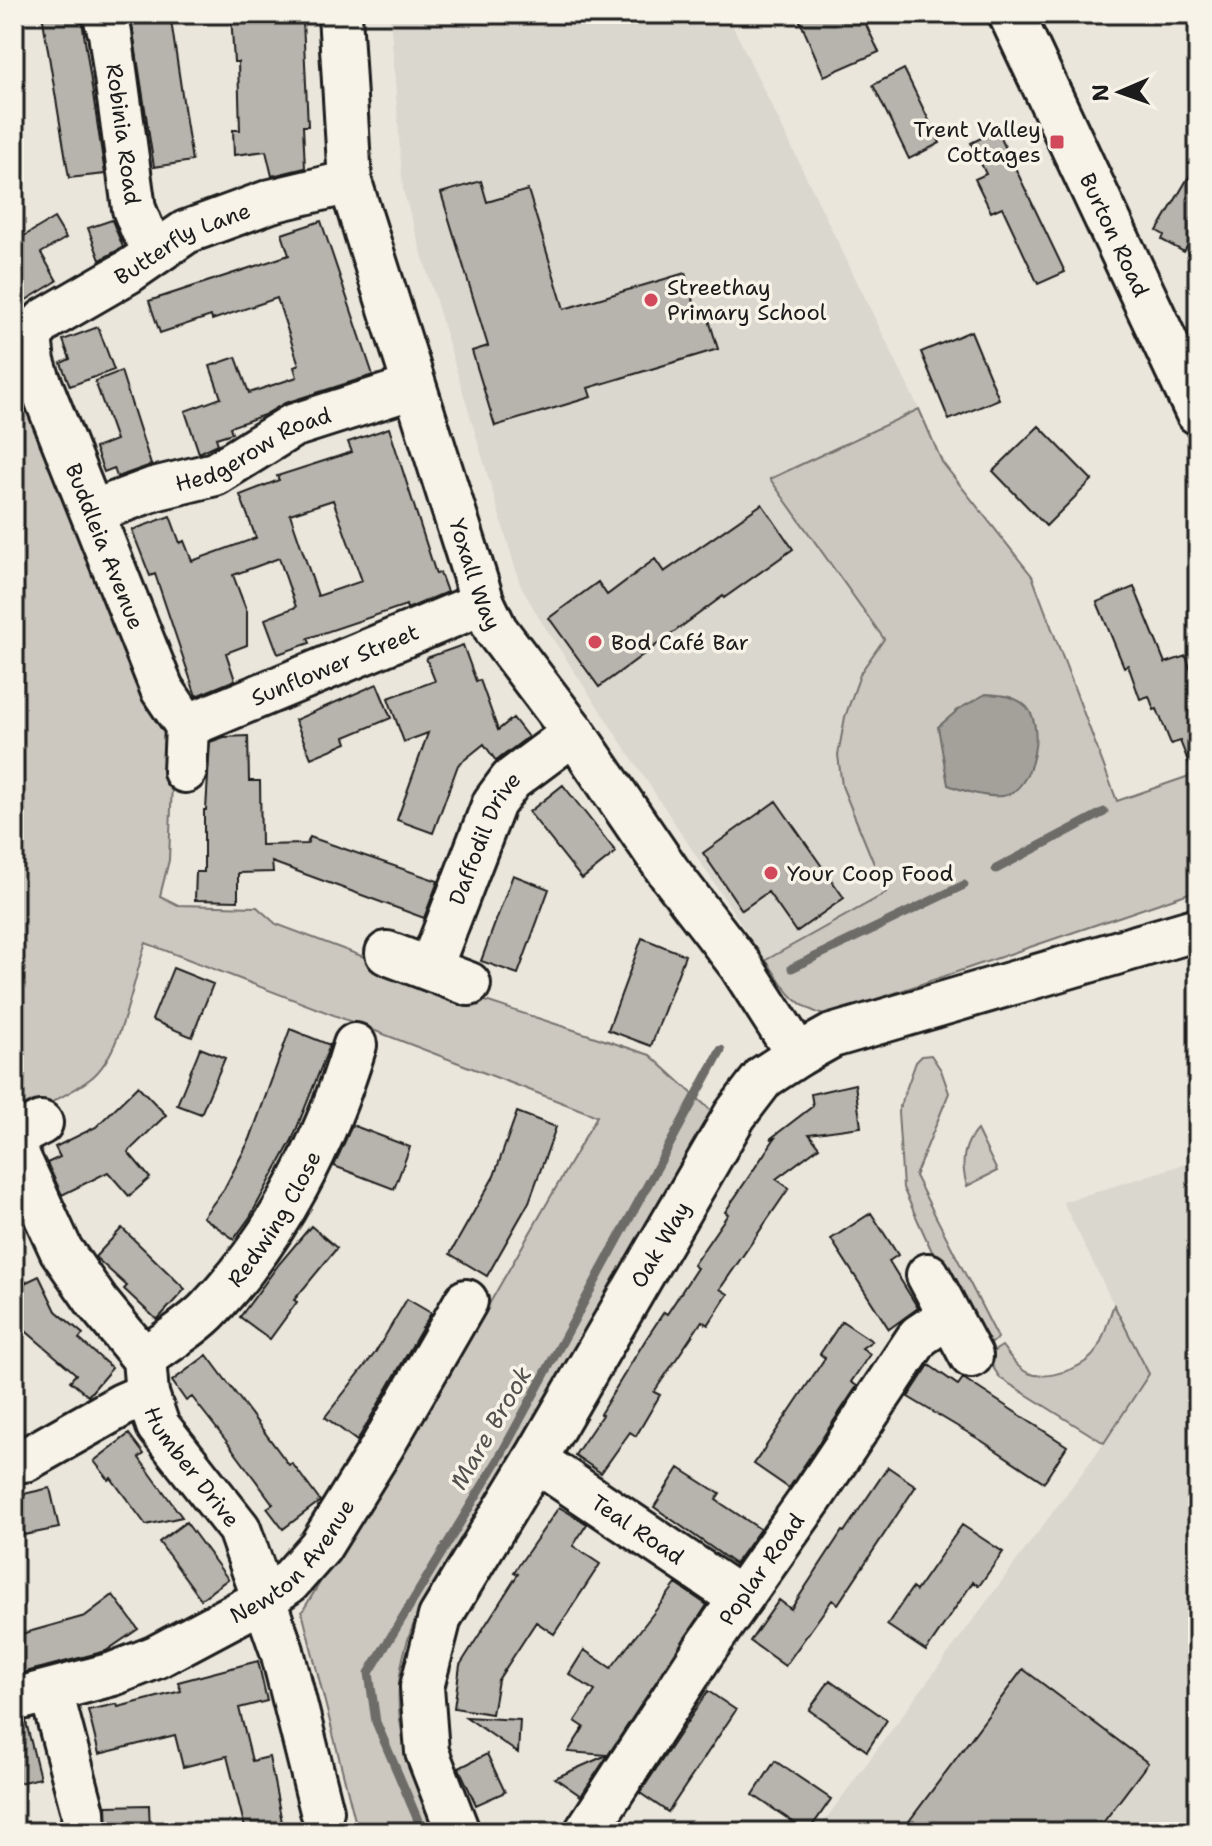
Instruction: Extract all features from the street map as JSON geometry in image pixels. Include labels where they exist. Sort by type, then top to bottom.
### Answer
[{"type":"highway","name":"Burton Road","points":[[1011,14],[1198,412]]},
{"type":"street","name":"Robinia Road","points":[[104,14],[110,33],[134,209],[142,229],[157,250]]},
{"type":"street","name":"Yoxall Way","points":[[340,14],[350,182],[483,603],[496,630],[574,733],[670,875],[741,966],[798,1055]]},
{"type":"street","name":"Butterfly Lane","points":[[22,332],[128,272],[186,232],[271,201],[350,182]]},
{"type":"street","name":"Buddleia Avenue","points":[[22,332],[162,689],[187,726]]},
{"type":"street","name":"Hedgerow Road","points":[[92,512],[154,489],[215,474],[292,426],[414,387]]},
{"type":"street","name":"Sunflower Street","points":[[187,726],[483,603]]},
{"type":"street","points":[[185,771],[187,726]]},
{"type":"street","name":"Daffodil Drive","points":[[430,969],[494,803],[511,780],[574,733]]},
{"type":"street","name":"Oak Way","points":[[458,1832],[427,1752],[422,1687],[440,1617],[735,1115],[764,1077],[832,1036],[1198,929]]},
{"type":"street","points":[[387,953],[469,984]]},
{"type":"street","name":"Redwing Close","points":[[14,1460],[25,1460],[122,1405],[206,1312],[257,1248],[295,1191],[342,1089],[355,1045]]},
{"type":"street","name":"Humber Drive","points":[[23,1136],[61,1250],[145,1377],[158,1426],[239,1529],[282,1651],[322,1811]]},
{"type":"street","points":[[928,1275],[971,1356]]},
{"type":"street","name":"Newton Avenue","points":[[32,1696],[113,1674],[156,1657],[265,1599],[289,1582],[320,1547],[466,1301]]},
{"type":"street","name":"Poplar Road","points":[[586,1832],[740,1598],[814,1494],[919,1336],[949,1316]]},
{"type":"street","name":"Teal Road","points":[[535,1460],[740,1598]]},
{"type":"street","points":[[32,1696],[83,1812],[84,1832]]},
{"type":"shaded area","name":"Streethay Primary School","points":[[390,14],[727,14],[919,409],[770,479],[884,639],[861,672],[845,717],[842,786],[886,894],[765,960],[539,618],[520,584],[403,190]]},
{"type":"shaded area","points":[[14,372],[32,406],[168,729],[172,782],[169,860],[160,896],[178,905],[257,907],[276,924],[452,990],[650,1055],[718,1117],[417,1616],[400,1674],[401,1726],[414,1777],[435,1832],[358,1832],[302,1612],[480,1320],[597,1116],[146,943],[125,1016],[101,1068],[72,1091],[14,1121]]},
{"type":"shaded area","points":[[919,409],[942,462],[1032,576],[1117,801],[1198,773],[1198,890],[827,1016],[797,1001],[766,960],[886,893],[842,786],[838,755],[845,717],[861,672],[884,639],[770,479]]},
{"type":"shaded area","points":[[986,694],[1018,700],[1030,711],[1034,724],[1036,738],[1029,769],[1014,792],[1003,796],[982,795],[948,785],[938,727],[959,709]]},
{"type":"shaded area","points":[[931,1055],[941,1070],[949,1093],[915,1176],[998,1338],[983,1350],[940,1269],[903,1188],[898,1112],[916,1062],[922,1056]]},
{"type":"shaded area","points":[[977,1130],[997,1171],[967,1186],[964,1156]]},
{"type":"shaded area","points":[[1198,1160],[1198,1832],[816,1832],[1104,1443],[1148,1374],[1063,1202]]},
{"type":"shaded area","points":[[1114,1305],[1149,1374],[1104,1443],[1000,1378],[986,1356],[1002,1346],[1020,1368],[1036,1375],[1075,1368],[1096,1351]]},
{"type":"building","points":[[42,14],[81,14],[105,174],[69,178]]},
{"type":"building","points":[[170,14],[192,161],[154,167],[131,19]]},
{"type":"building","points":[[231,14],[259,14],[259,23],[303,21],[308,126],[303,126],[305,168],[272,176],[266,151],[234,155],[233,130],[240,130],[238,62],[234,62]]},
{"type":"building","points":[[797,14],[861,14],[879,52],[824,76]]},
{"type":"building","points":[[904,69],[940,143],[909,159],[873,85]]},
{"type":"building","points":[[997,130],[1065,272],[1038,284],[1002,207],[991,212],[975,179],[986,174],[971,143]]},
{"type":"building","points":[[1198,161],[1198,226],[1184,252],[1162,240],[1164,235],[1157,231]]},
{"type":"building","points":[[481,181],[487,202],[528,190],[564,309],[685,273],[697,312],[706,310],[718,349],[588,388],[591,397],[495,426],[472,351],[488,346],[441,193]]},
{"type":"building","points":[[54,218],[66,238],[41,253],[57,281],[18,305],[14,304],[14,242]]},
{"type":"building","points":[[112,220],[123,247],[100,260],[88,228]]},
{"type":"building","points":[[321,221],[373,375],[285,403],[264,415],[230,427],[232,433],[216,438],[218,444],[199,453],[185,411],[221,398],[210,366],[236,357],[249,393],[297,377],[294,367],[299,365],[277,298],[212,320],[211,316],[160,333],[149,301],[289,255],[282,234]]},
{"type":"building","points":[[98,327],[114,370],[70,386],[61,363],[70,359],[63,340]]},
{"type":"building","points":[[971,331],[999,399],[949,420],[921,352]]},
{"type":"building","points":[[121,371],[151,465],[117,477],[114,468],[104,472],[95,448],[116,440],[95,381]]},
{"type":"building","points":[[1039,426],[1092,480],[1046,526],[993,471]]},
{"type":"building","points":[[389,428],[436,574],[440,573],[447,592],[407,609],[406,605],[308,638],[310,643],[278,654],[265,619],[296,607],[279,558],[233,575],[247,612],[247,645],[226,653],[235,680],[196,696],[155,574],[150,576],[132,530],[170,516],[180,543],[184,541],[192,561],[256,538],[240,495],[279,480],[277,476],[352,452],[348,442]],"holes":[[[333,500],[362,581],[318,596],[290,514]]]},
{"type":"building","points":[[762,504],[793,549],[599,687],[549,618],[598,582],[607,595],[655,559],[664,572]]},
{"type":"building","points":[[1134,587],[1165,663],[1186,656],[1198,691],[1198,781],[1180,741],[1171,744],[1149,696],[1140,699],[1128,665],[1124,667],[1097,602]]},
{"type":"building","points":[[463,645],[498,730],[513,718],[528,737],[496,761],[484,744],[458,765],[433,833],[397,820],[428,733],[404,742],[388,698],[435,681],[426,658]]},
{"type":"building","points":[[377,684],[391,718],[345,737],[347,743],[311,758],[295,720]]},
{"type":"building","points":[[248,736],[249,781],[260,781],[261,845],[307,844],[310,837],[438,881],[424,918],[272,862],[273,872],[238,873],[238,901],[195,900],[196,872],[204,872],[204,810],[210,742],[224,737]]},
{"type":"building","points":[[563,785],[616,852],[582,879],[529,812]]},
{"type":"building","name":"Your Coop Food","points":[[776,801],[844,898],[796,932],[768,892],[742,910],[703,853]]},
{"type":"building","points":[[513,875],[549,889],[518,974],[481,961]]},
{"type":"building","points":[[642,938],[685,955],[651,1046],[608,1030]]},
{"type":"building","points":[[173,968],[213,984],[192,1037],[152,1020]]},
{"type":"building","points":[[290,1029],[330,1045],[292,1140],[250,1217],[234,1239],[203,1217],[224,1189],[250,1139]]},
{"type":"building","points":[[200,1048],[225,1058],[201,1114],[177,1105]]},
{"type":"building","points":[[855,1084],[861,1127],[809,1134],[819,1147],[776,1179],[789,1188],[720,1289],[728,1294],[708,1325],[702,1321],[654,1392],[660,1395],[636,1436],[630,1432],[601,1473],[575,1455],[646,1339],[664,1312],[667,1314],[697,1268],[693,1265],[775,1138],[770,1139],[813,1106],[811,1094]]},
{"type":"building","points":[[138,1086],[166,1115],[128,1152],[150,1178],[129,1196],[108,1172],[62,1195],[47,1163],[60,1157],[55,1147],[96,1127]]},
{"type":"building","points":[[517,1112],[556,1127],[529,1202],[487,1276],[450,1254],[494,1176]]},
{"type":"building","points":[[352,1125],[410,1147],[394,1189],[334,1166]]},
{"type":"building","points":[[871,1213],[898,1255],[889,1261],[918,1308],[889,1329],[831,1239]]},
{"type":"building","points":[[311,1226],[337,1248],[294,1300],[297,1302],[270,1339],[240,1317]]},
{"type":"building","points":[[122,1228],[185,1289],[157,1320],[124,1289],[127,1286],[95,1257]]},
{"type":"building","points":[[39,1276],[56,1311],[83,1334],[79,1339],[112,1368],[88,1396],[70,1381],[76,1374],[14,1321],[14,1288]]},
{"type":"building","points":[[407,1299],[431,1313],[357,1441],[325,1417],[375,1353]]},
{"type":"building","points":[[842,1321],[872,1341],[862,1348],[870,1354],[851,1382],[857,1386],[789,1488],[754,1464],[825,1358],[820,1354]]},
{"type":"building","points":[[207,1355],[289,1465],[292,1463],[320,1501],[283,1529],[267,1508],[273,1504],[228,1443],[192,1397],[186,1401],[172,1381]]},
{"type":"building","points":[[929,1365],[958,1385],[963,1378],[1067,1446],[1044,1482],[908,1397]]},
{"type":"building","points":[[129,1434],[144,1454],[139,1458],[182,1517],[146,1525],[111,1478],[109,1480],[94,1461]]},
{"type":"building","points":[[888,1467],[916,1486],[838,1604],[832,1600],[785,1666],[750,1641],[779,1600],[791,1609]]},
{"type":"building","points":[[679,1468],[720,1494],[716,1500],[760,1529],[735,1564],[654,1507]]},
{"type":"building","points":[[50,1488],[59,1528],[24,1535],[15,1496]]},
{"type":"building","points":[[559,1507],[587,1524],[573,1546],[600,1564],[554,1634],[536,1622],[498,1680],[492,1714],[454,1708],[460,1665],[518,1574],[514,1572]]},
{"type":"building","points":[[186,1522],[228,1579],[201,1599],[159,1542]]},
{"type":"building","points":[[962,1525],[1003,1552],[979,1586],[973,1582],[926,1651],[887,1625],[912,1588],[916,1591]]},
{"type":"building","points":[[676,1584],[707,1605],[581,1796],[555,1778],[607,1755],[568,1752],[584,1727],[575,1721],[595,1691],[569,1674],[584,1650],[611,1668]]},
{"type":"building","points":[[113,1595],[138,1629],[106,1651],[14,1675],[14,1636],[85,1616]]},
{"type":"building","points":[[258,1661],[267,1701],[239,1708],[252,1761],[269,1757],[284,1832],[246,1832],[227,1756],[183,1767],[175,1735],[99,1754],[88,1710],[117,1704],[118,1707],[181,1691],[178,1682]]},
{"type":"building","points":[[1023,1669],[1148,1763],[1096,1832],[901,1832]]},
{"type":"building","points":[[830,1680],[887,1720],[867,1751],[809,1710]]},
{"type":"building","points":[[708,1691],[736,1710],[668,1812],[640,1793]]},
{"type":"building","points":[[466,1717],[520,1720],[518,1753]]},
{"type":"building","points":[[26,1722],[40,1778],[14,1784],[14,1723]]},
{"type":"building","points":[[487,1754],[505,1792],[476,1805],[459,1768]]},
{"type":"building","points":[[775,1761],[831,1799],[808,1832],[753,1795]]},
{"type":"building","points":[[149,1805],[150,1832],[108,1832],[107,1806]]},
{"type":"waterway","name":"Mare Brook","points":[[996,869],[1104,812]]},
{"type":"waterway","name":"Mare Brook","points":[[792,968],[964,885]]},
{"type":"waterway","name":"Mare Brook","points":[[423,1832],[376,1722],[369,1673],[498,1460],[721,1050]]},
{"type":"place","name":"Trent Valley Cottages","points":[[1057,142]]},
{"type":"place","name":"Streethay Primary School","points":[[651,300]]},
{"type":"place","name":"Bod Café Bar","points":[[595,642]]},
{"type":"place","name":"Your Coop Food","points":[[771,873]]}]
